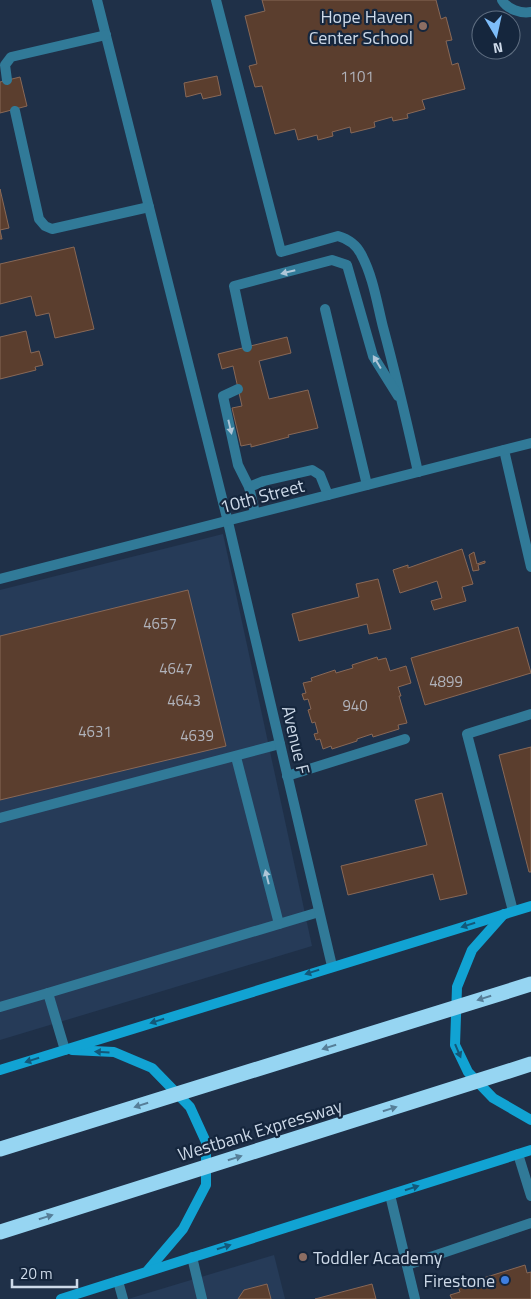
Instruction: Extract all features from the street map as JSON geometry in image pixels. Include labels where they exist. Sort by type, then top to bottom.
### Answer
[{"type":"highway","points":[[0,1149],[531,984]]},
{"type":"highway","name":"Westbank Expressway","points":[[0,1232],[531,1064]]},
{"type":"main road","points":[[0,1070],[531,906]]},
{"type":"main road","points":[[509,912],[472,950],[457,986],[455,1045],[468,1072],[493,1098],[531,1120]]},
{"type":"main road","points":[[65,1050],[114,1052],[152,1068],[190,1107],[206,1142],[206,1185],[183,1230],[148,1271]]},
{"type":"main road","points":[[61,1299],[531,1150]]},
{"type":"street","name":"Avenue F","points":[[97,0],[228,522],[332,966]]},
{"type":"street","points":[[216,0],[281,252],[338,236],[347,239],[361,253],[370,277],[403,403],[418,472]]},
{"type":"street","points":[[502,0],[505,5],[524,13],[531,12]]},
{"type":"street","points":[[7,80],[6,65],[11,57],[106,35]]},
{"type":"street","points":[[15,111],[39,219],[45,226],[52,230],[149,207]]},
{"type":"street","points":[[247,347],[234,286],[332,260],[347,265],[373,356],[403,403]]},
{"type":"street","points":[[325,309],[367,485]]},
{"type":"street","points":[[238,389],[223,396],[238,465],[249,487],[255,513]]},
{"type":"street","name":"10th Street","points":[[0,579],[531,443]]},
{"type":"street","points":[[504,450],[531,567]]},
{"type":"street","points":[[249,487],[264,481],[312,470],[320,475],[328,496]]},
{"type":"street","points":[[509,912],[467,734],[531,714]]},
{"type":"street","points":[[287,776],[405,739]]},
{"type":"street","points":[[0,818],[280,744]]},
{"type":"street","points":[[236,757],[279,924]]},
{"type":"street","points":[[0,1007],[319,912]]},
{"type":"street","points":[[48,993],[65,1050]]},
{"type":"street","points":[[518,1154],[531,1196]]},
{"type":"street","points":[[390,1195],[415,1299]]},
{"type":"street","points":[[407,1265],[531,1223]]},
{"type":"street","points":[[192,1257],[202,1299]]},
{"type":"street","points":[[118,1280],[123,1299]]},
{"type":"shaded area","points":[[223,534],[312,946],[0,1040],[0,590]]},
{"type":"shaded area","points":[[274,1255],[285,1299],[128,1299]]},
{"type":"building","points":[[262,0],[436,0],[441,19],[446,17],[452,40],[446,41],[452,65],[458,63],[465,89],[422,100],[425,109],[407,114],[408,118],[393,121],[392,117],[374,122],[375,127],[351,133],[350,127],[332,132],[333,136],[318,140],[317,135],[298,140],[295,129],[275,134],[262,86],[255,87],[249,66],[257,64],[245,16],[265,11]]},
{"type":"building","points":[[217,76],[221,95],[203,99],[201,93],[186,97],[184,83]]},
{"type":"building","points":[[20,77],[27,106],[0,113],[0,82]]},
{"type":"building","points":[[0,189],[9,228],[0,230]]},
{"type":"building","points":[[74,247],[94,329],[55,338],[49,313],[36,316],[31,296],[0,304],[0,264]]},
{"type":"building","points":[[26,331],[31,353],[39,351],[43,365],[35,367],[36,370],[0,379],[0,337]]},
{"type":"building","points":[[287,337],[291,353],[259,361],[269,399],[308,390],[318,428],[251,447],[251,444],[241,446],[232,408],[242,406],[233,366],[222,369],[218,354]]},
{"type":"building","points":[[462,549],[473,584],[462,587],[466,601],[434,610],[431,601],[442,598],[437,581],[400,593],[393,570],[408,565],[408,568]]},
{"type":"building","points":[[474,552],[477,564],[485,561],[485,563],[478,565],[479,570],[473,571],[469,555]]},
{"type":"building","points":[[378,579],[391,629],[369,634],[367,624],[299,641],[292,614],[359,597],[356,584]]},
{"type":"building","points":[[188,590],[226,746],[0,800],[0,636]]},
{"type":"building","points":[[518,627],[531,673],[425,705],[411,658]]},
{"type":"building","points":[[377,657],[378,660],[386,658],[390,671],[406,666],[411,683],[398,687],[407,723],[398,725],[399,729],[373,737],[372,734],[332,749],[331,746],[323,749],[320,739],[316,740],[314,734],[318,733],[315,722],[312,723],[308,710],[311,709],[308,699],[304,700],[302,694],[306,693],[303,683],[312,681],[311,678],[335,670],[336,673],[353,668],[352,665]]},
{"type":"building","points":[[531,747],[531,872],[529,872],[499,755]]},
{"type":"building","points":[[442,793],[467,894],[440,900],[433,874],[348,895],[341,866],[427,845],[415,800]]},
{"type":"building","name":"Firestone","points":[[525,1265],[527,1273],[531,1272],[531,1299],[452,1299],[450,1295],[460,1292],[458,1286]]},
{"type":"building","points":[[267,1284],[271,1299],[238,1299],[244,1290]]},
{"type":"building","points":[[372,1284],[376,1299],[315,1299]]},
{"type":"place","name":"Hope Haven Center School","points":[[423,26]]},
{"type":"place","name":"Toddler Academy","points":[[303,1257]]},
{"type":"place","name":"Firestone","points":[[505,1280]]}]
